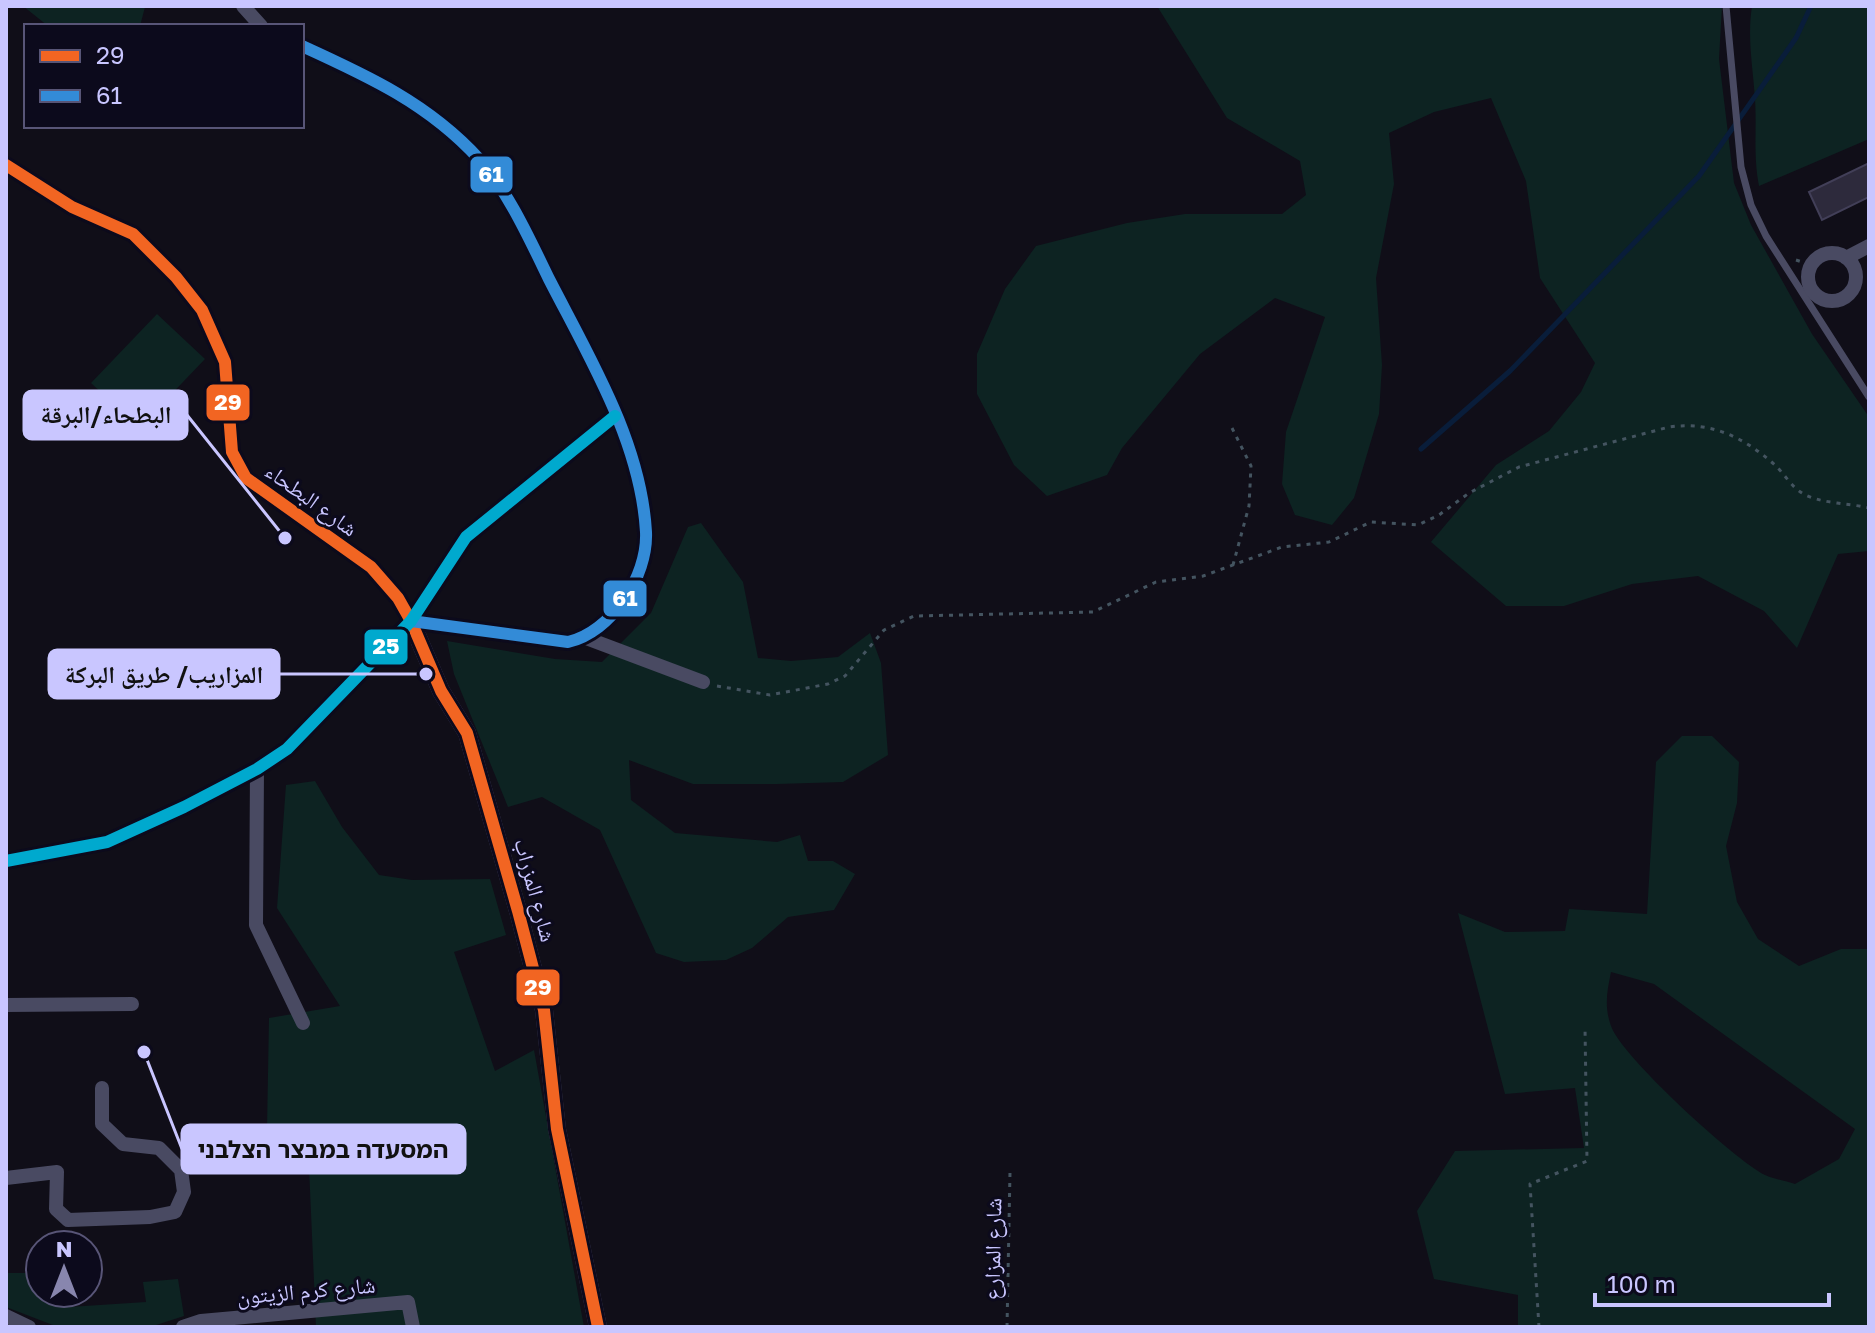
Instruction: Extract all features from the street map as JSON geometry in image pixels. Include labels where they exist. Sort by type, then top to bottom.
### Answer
[{"type":"street","points":[[243,6],[259,24]]},
{"type":"street","points":[[304,47],[414,101],[435,116],[480,161],[517,215],[596,371],[615,416],[640,495],[645,543],[636,576],[609,621],[586,638],[568,642],[411,621]]},
{"type":"street","name":"شارع البطحاء","points":[[6,165],[72,207],[133,234],[176,277],[202,310],[225,362],[232,452],[246,478],[263,494],[371,567],[398,598],[411,621]]},
{"type":"street","points":[[1846,258],[1869,246]]},
{"type":"street","points":[[6,861],[107,842],[257,769],[287,749],[411,621],[466,537],[615,416]]},
{"type":"street","name":"شارع المزراب","points":[[411,621],[441,691],[467,733],[518,911],[544,1010],[557,1129],[598,1327]]},
{"type":"street","points":[[586,638],[703,682]]},
{"type":"street","points":[[257,769],[256,925],[303,1023]]},
{"type":"street","points":[[6,1005],[132,1004]]},
{"type":"street","points":[[10,1179],[57,1172],[56,1209],[68,1220],[150,1217],[175,1212],[184,1192],[181,1170],[159,1148],[123,1144],[102,1124],[102,1088]]},
{"type":"street","name":"شارع كرم الزيتون","points":[[183,1327],[201,1321],[408,1302],[413,1327]]},
{"type":"street","points":[[6,1316],[29,1327]]},
{"type":"lane","points":[[1726,6],[1741,167],[1751,205],[1766,236],[1869,397]]},
{"type":"path","points":[[703,682],[741,692],[770,695],[828,684],[845,676],[884,630],[914,616],[1093,612],[1156,582],[1203,576],[1282,547],[1329,542],[1371,522],[1418,525],[1519,467],[1692,424],[1715,428],[1737,437],[1775,465],[1800,492],[1869,508]]},
{"type":"path","points":[[1232,428],[1251,466],[1249,506],[1233,565]]},
{"type":"path","points":[[1539,1327],[1530,1184],[1587,1161],[1585,1027]]},
{"type":"path","name":"شارع المزارع","points":[[1007,1327],[1010,1172]]},
{"type":"green space","points":[[23,6],[145,7],[141,24],[46,24]]},
{"type":"green space","points":[[1157,6],[1722,6],[1719,59],[1734,183],[1751,225],[1812,334],[1869,417],[1869,551],[1838,554],[1797,648],[1764,611],[1698,576],[1632,584],[1564,606],[1506,606],[1431,542],[1496,465],[1549,431],[1581,392],[1595,363],[1540,278],[1526,181],[1491,98],[1434,112],[1389,133],[1394,184],[1376,278],[1382,365],[1379,414],[1354,498],[1332,525],[1295,515],[1282,484],[1286,432],[1325,317],[1275,298],[1200,354],[1122,448],[1107,475],[1047,496],[1014,465],[977,394],[977,354],[1005,289],[1036,246],[1127,223],[1185,214],[1282,214],[1306,195],[1300,161],[1227,118]]},
{"type":"green space","points":[[1752,6],[1869,6],[1869,139],[1759,186],[1750,41]]},
{"type":"green space","points":[[157,314],[205,359],[139,428],[91,383]]},
{"type":"green space","points":[[701,523],[743,582],[758,658],[791,661],[838,657],[870,633],[881,663],[888,755],[843,782],[777,784],[693,784],[629,760],[631,800],[675,833],[777,842],[800,835],[808,861],[833,861],[855,874],[834,910],[788,917],[752,948],[726,960],[684,962],[656,953],[600,830],[542,797],[508,807],[454,674],[447,641],[555,659],[602,662],[651,613],[688,527]]},
{"type":"green space","points":[[1682,736],[1712,736],[1739,762],[1737,803],[1726,846],[1737,902],[1758,939],[1799,966],[1841,949],[1869,949],[1869,1327],[1518,1327],[1518,1295],[1434,1279],[1417,1211],[1455,1151],[1584,1148],[1575,1088],[1505,1094],[1458,913],[1505,932],[1565,931],[1569,909],[1647,914],[1656,762]],"holes":[[[1611,972],[1654,984],[1855,1129],[1839,1159],[1795,1184],[1772,1178],[1730,1150],[1656,1083],[1619,1040],[1607,1012]]]},
{"type":"green space","points":[[315,781],[342,827],[379,875],[412,880],[490,879],[506,935],[454,952],[495,1071],[534,1050],[584,1327],[316,1327],[308,1144],[267,1129],[269,1018],[340,1006],[277,908],[286,785]]},
{"type":"green space","points":[[6,1273],[24,1273],[24,1309],[104,1309],[104,1305],[146,1302],[143,1282],[178,1279],[184,1316],[150,1327],[58,1327],[6,1307]]},
{"type":"building","points":[[1869,163],[1869,197],[1822,220],[1809,192]]},
{"type":"waterway","points":[[1421,449],[1510,371],[1699,176],[1796,38],[1811,6]]},
{"type":"transit line","name":"61","points":[[304,47],[374,80],[418,107],[460,140],[490,172],[518,216],[611,401],[624,433],[642,498],[645,549],[634,584],[612,615],[584,636],[568,642],[411,621]]},
{"type":"transit line","name":"29","points":[[6,165],[72,207],[133,234],[176,277],[202,310],[225,362],[232,452],[246,478],[371,567],[398,598],[411,621],[441,691],[467,733],[518,911],[544,1010],[557,1129],[598,1327]]},
{"type":"transit line","name":"25","points":[[6,861],[107,842],[184,807],[257,769],[287,749],[411,621],[466,537],[615,416]]},
{"type":"place","name":"البطحاء/البرقة","points":[[285,538]]},
{"type":"place","name":"المزاريب/ طريق البركة","points":[[426,674]]},
{"type":"place","name":"המסעדה במבצר הצלבני","points":[[144,1052]]}]
